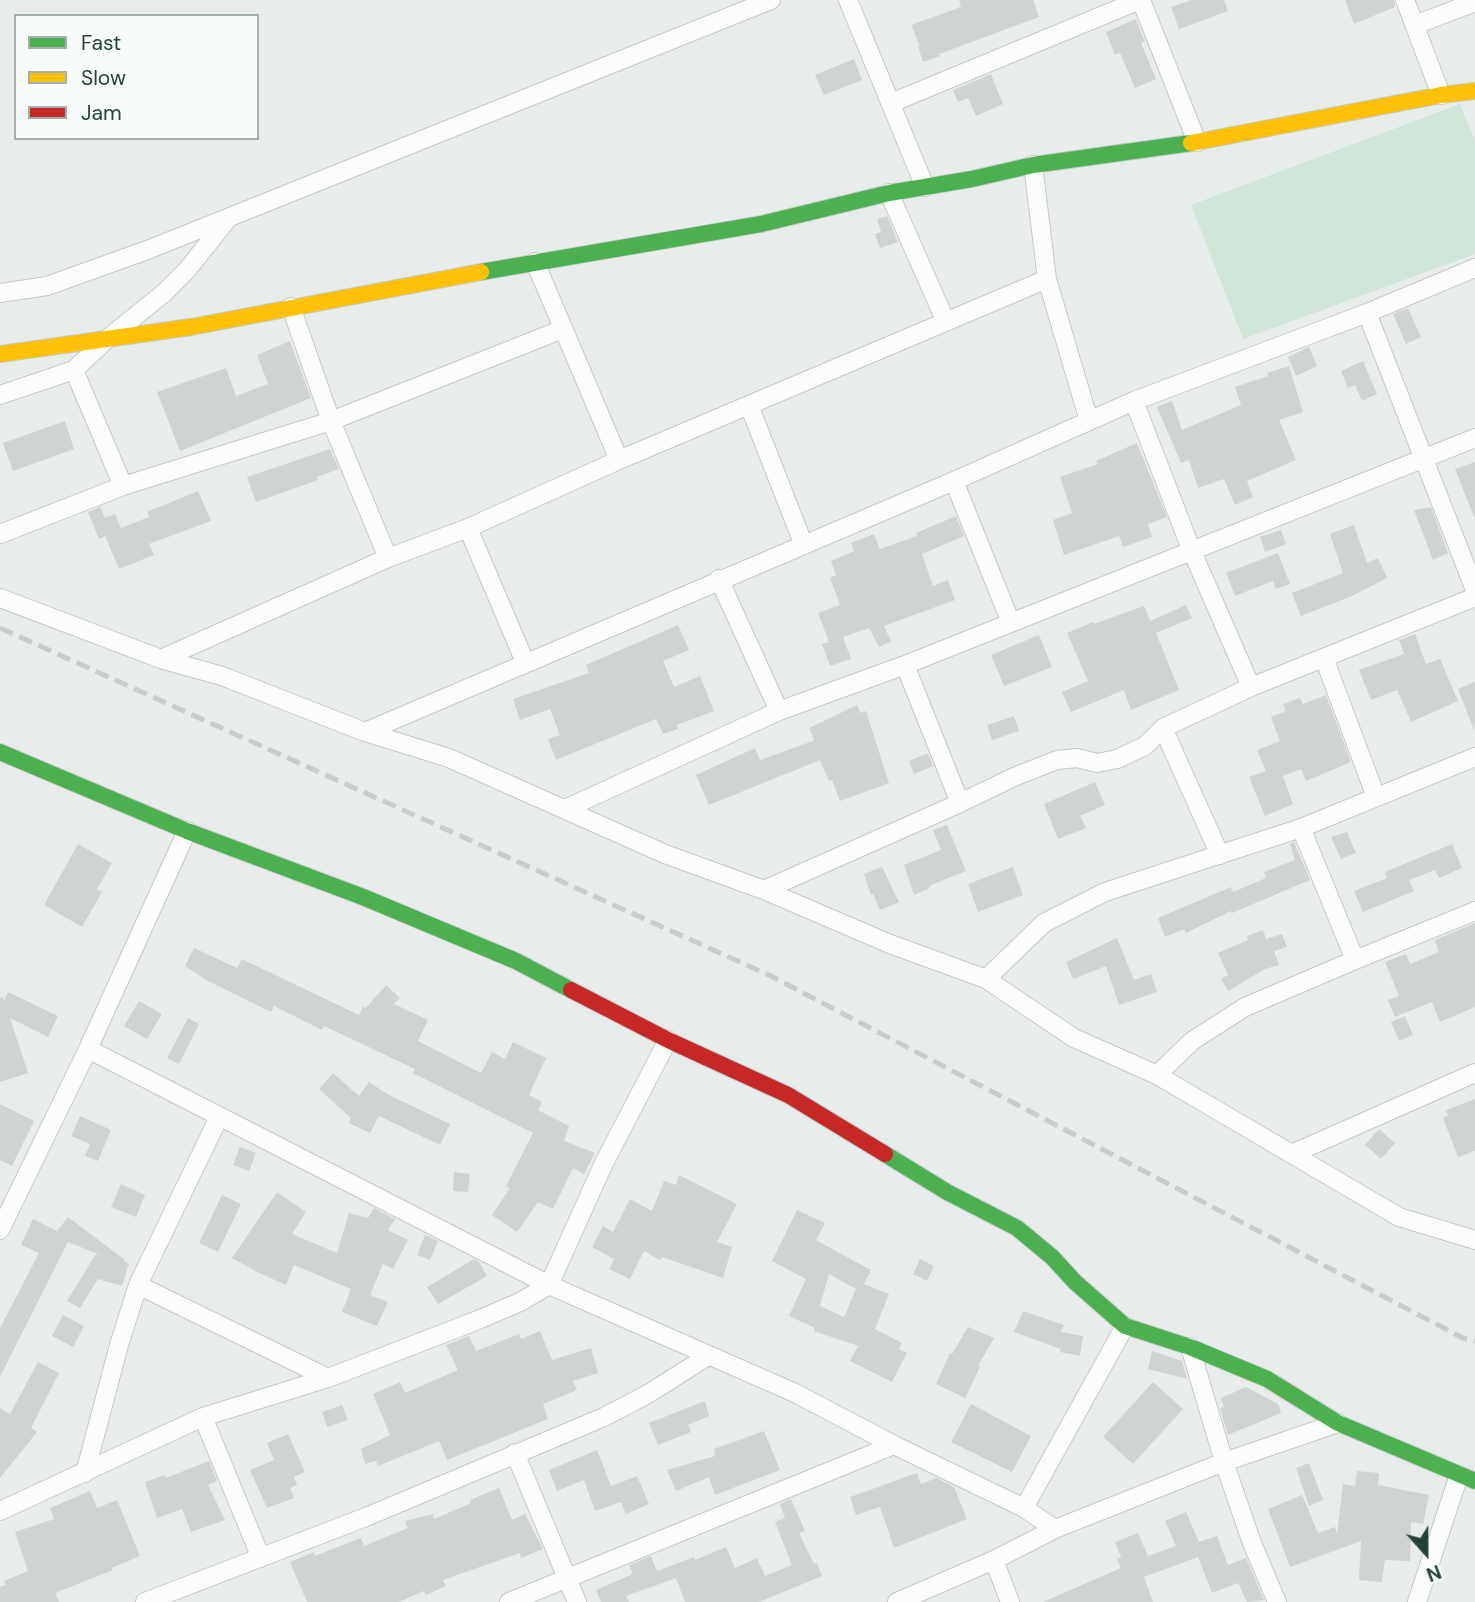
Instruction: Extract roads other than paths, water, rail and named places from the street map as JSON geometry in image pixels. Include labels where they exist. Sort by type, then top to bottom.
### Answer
[{"type":"street","points":[[0,293],[47,286],[150,249],[771,0]]},
{"type":"street","points":[[848,0],[925,187]]},
{"type":"street","points":[[891,103],[1141,0],[1197,142]]},
{"type":"street","points":[[1405,0],[1441,95]]},
{"type":"street","points":[[1415,25],[1475,2]]},
{"type":"street","points":[[0,354],[191,327],[535,262],[761,224],[889,193],[1033,165],[1197,142],[1441,95],[1475,91]]},
{"type":"street","points":[[1033,165],[1047,279],[1089,421]]},
{"type":"street","points":[[889,193],[946,322]]},
{"type":"street","points":[[0,395],[74,370],[107,339],[164,293],[187,270],[228,218]]},
{"type":"street","points":[[535,262],[619,460]]},
{"type":"street","points":[[365,732],[803,543],[954,481],[1134,401],[1367,313],[1475,268]]},
{"type":"street","points":[[161,659],[388,558],[467,528],[619,460],[1047,279]]},
{"type":"street","points":[[291,307],[331,421],[388,558]]},
{"type":"street","points":[[1367,313],[1475,590]]},
{"type":"street","points":[[0,534],[122,486],[331,421],[563,329]]},
{"type":"street","points":[[74,370],[122,486]]},
{"type":"street","points":[[1134,401],[1191,549],[1251,687]]},
{"type":"street","points":[[749,405],[803,543]]},
{"type":"street","points":[[565,809],[779,711],[905,665],[1475,438]]},
{"type":"street","points":[[954,481],[1011,623]]},
{"type":"street","points":[[467,528],[525,662]]},
{"type":"street","points":[[719,579],[779,711]]},
{"type":"street","points":[[764,890],[1057,760],[1077,758],[1097,763],[1116,759],[1145,746],[1163,728],[1251,687],[1475,597]]},
{"type":"street","points":[[0,598],[161,659],[222,676],[365,732],[449,758],[665,854],[764,890],[890,944],[986,979],[1073,1038],[1157,1075],[1399,1217],[1475,1239]]},
{"type":"street","points":[[1324,658],[1376,797]]},
{"type":"street","points":[[905,665],[960,803]]},
{"type":"street","points":[[1163,728],[1220,855]]},
{"type":"street","points":[[2,756],[187,831],[363,897],[516,961],[668,1040],[788,1096],[947,1192],[1017,1228],[1125,1326],[1190,1347],[1267,1378],[1338,1423],[1467,1478],[1417,1602]]},
{"type":"street","points":[[986,979],[1044,923],[1105,892],[1301,828],[1475,757]]},
{"type":"street","points":[[1301,828],[1355,960]]},
{"type":"street","points":[[0,1230],[5,1205],[88,1049],[187,831]]},
{"type":"street","points":[[1157,1075],[1192,1041],[1245,1007],[1475,912]]},
{"type":"street","points":[[0,1511],[204,1417],[328,1378],[478,1320],[520,1302],[549,1285],[604,1163],[668,1040]]},
{"type":"street","points":[[88,1049],[549,1285],[795,1393],[1024,1508],[1055,1529]]},
{"type":"street","points":[[1294,1153],[1475,1073]]},
{"type":"street","points":[[85,1473],[138,1285],[219,1117]]},
{"type":"street","points":[[138,1285],[328,1378]]},
{"type":"street","points":[[1024,1508],[1125,1326]]},
{"type":"street","points":[[1190,1347],[1224,1462],[1252,1543],[1277,1602]]},
{"type":"street","points":[[145,1602],[366,1517],[604,1417],[648,1394],[708,1356]]},
{"type":"street","points":[[204,1417],[261,1558]]},
{"type":"street","points":[[897,1602],[994,1560],[1055,1529],[1224,1462],[1338,1423]]},
{"type":"street","points":[[509,1602],[894,1445]]},
{"type":"street","points":[[515,1453],[577,1602]]},
{"type":"street","points":[[994,1560],[1010,1602]]},
{"type":"railway","points":[[0,628],[771,976],[1463,1338],[1475,1341]]}]
